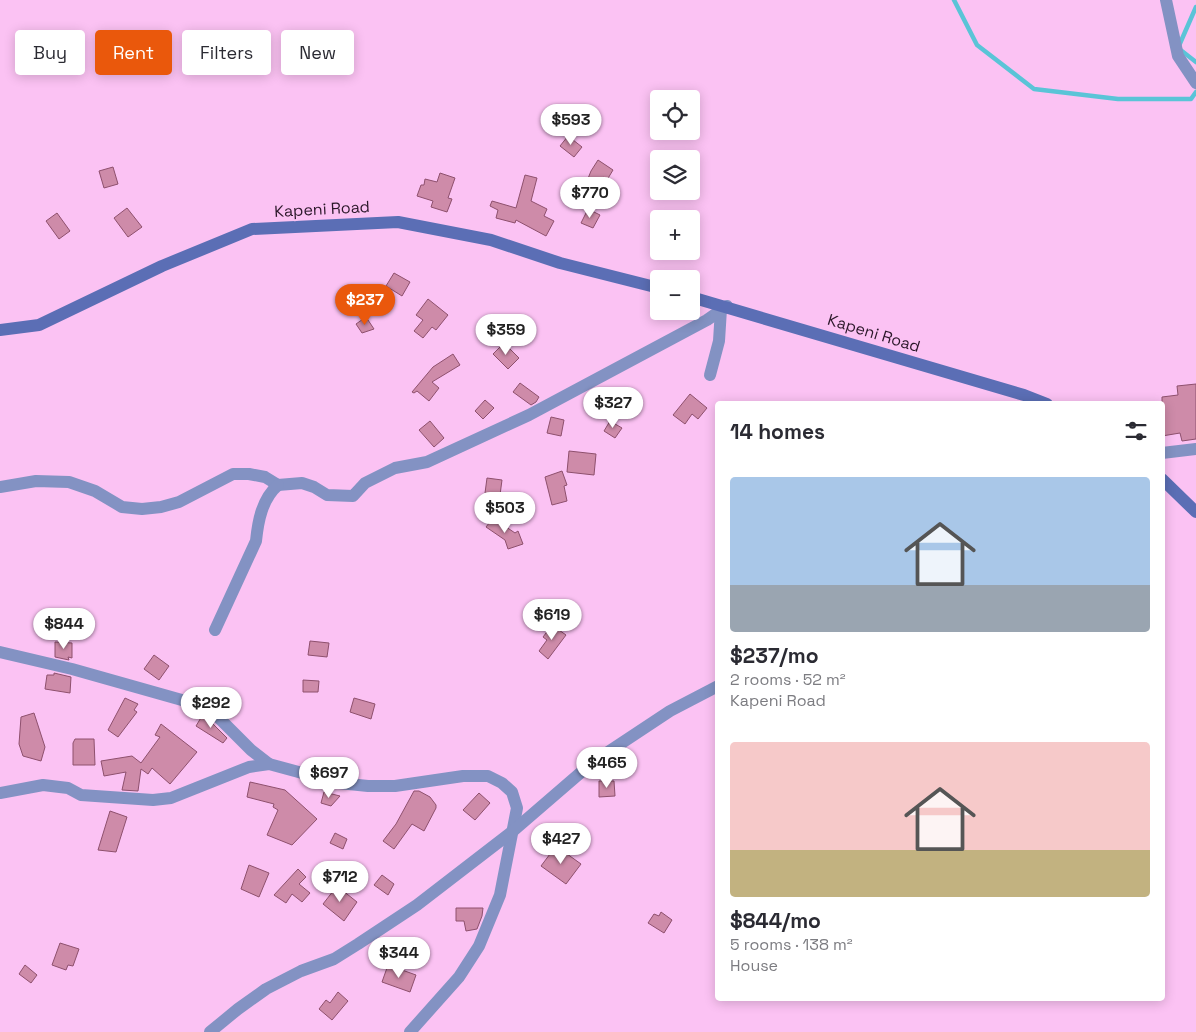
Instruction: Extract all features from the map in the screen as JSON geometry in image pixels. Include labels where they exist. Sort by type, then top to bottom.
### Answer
[{"type":"main road","name":"Kapeni Road","points":[[0,330],[39,325],[162,266],[252,229],[398,222],[491,240],[560,262],[650,286]]},
{"type":"main road","name":"Kapeni Road","points":[[700,300],[1039,401]]},
{"type":"main road","points":[[1165,482],[1196,512]]},
{"type":"street","points":[[1166,0],[1178,56],[1196,83]]},
{"type":"street","points":[[710,375],[719,341],[724,307]]},
{"type":"street","points":[[215,630],[256,542],[257,528],[265,502],[269,493],[278,485],[302,483],[314,487],[327,495],[353,496],[365,483],[395,468],[427,462],[529,414],[707,320],[724,307]]},
{"type":"street","points":[[1165,453],[1196,448]]},
{"type":"street","points":[[0,487],[36,481],[70,482],[95,491],[122,507],[142,509],[161,507],[179,502],[233,474],[266,477],[278,485]]},
{"type":"street","points":[[0,652],[72,669],[196,704],[214,713],[251,750],[269,764],[339,783],[368,786],[395,786],[463,776],[488,776],[502,783],[512,792],[518,808],[500,895],[480,946],[459,977],[410,1032]]},
{"type":"street","points":[[210,1032],[266,989],[301,971],[334,959],[417,905],[513,831],[593,762],[670,711],[715,688]]},
{"type":"street","points":[[0,793],[43,785],[68,788],[81,795],[153,800],[171,798],[249,767],[269,764]]},
{"type":"building","points":[[568,136],[582,147],[574,157],[560,146]]},
{"type":"building","points":[[598,160],[613,170],[607,180],[603,177],[590,206],[579,201],[591,171]]},
{"type":"building","points":[[113,167],[118,184],[104,188],[99,171]]},
{"type":"building","points":[[440,173],[455,178],[448,198],[452,199],[447,212],[431,207],[433,201],[417,196],[421,185],[424,185],[425,179],[437,182]]},
{"type":"building","points":[[525,175],[537,178],[531,201],[547,209],[544,216],[554,221],[546,236],[516,220],[515,223],[496,218],[498,210],[490,206],[492,201],[516,208]]},
{"type":"building","points":[[127,208],[142,227],[128,237],[114,218]]},
{"type":"building","points":[[588,209],[600,215],[593,228],[581,223]]},
{"type":"building","points":[[57,213],[70,231],[59,239],[46,221]]},
{"type":"building","points":[[394,273],[410,282],[402,296],[386,286]]},
{"type":"building","points":[[428,299],[448,315],[436,330],[432,327],[423,338],[414,331],[423,320],[416,315]]},
{"type":"building","points":[[366,317],[374,329],[362,333],[356,324]]},
{"type":"building","points":[[504,343],[519,358],[508,369],[493,354]]},
{"type":"building","points":[[453,354],[460,365],[432,382],[439,388],[429,401],[417,391],[412,392],[433,367]]},
{"type":"building","points":[[520,383],[539,397],[536,402],[531,405],[513,392]]},
{"type":"building","points":[[1196,384],[1196,439],[1182,441],[1180,433],[1165,436],[1165,401],[1162,401],[1162,397],[1178,395],[1177,386]]},
{"type":"building","points":[[690,394],[707,408],[698,419],[692,414],[685,424],[673,415]]},
{"type":"building","points":[[485,400],[494,408],[483,419],[475,411]]},
{"type":"building","points":[[551,417],[564,420],[561,436],[547,433]]},
{"type":"building","points":[[430,421],[444,438],[434,447],[419,430]]},
{"type":"building","points":[[610,421],[622,428],[615,438],[604,431]]},
{"type":"building","points":[[569,451],[596,454],[594,475],[567,472]]},
{"type":"building","points":[[562,471],[567,485],[564,486],[567,501],[552,505],[545,477]]},
{"type":"building","points":[[487,478],[502,480],[500,495],[485,493]]},
{"type":"building","points":[[493,518],[515,533],[518,531],[523,544],[508,549],[505,540],[486,527]]},
{"type":"building","points":[[552,625],[566,635],[548,659],[539,651],[547,640],[543,637]]},
{"type":"building","points":[[310,641],[329,643],[327,657],[308,655]]},
{"type":"building","points":[[55,642],[72,643],[72,658],[68,657],[69,660],[55,657]]},
{"type":"building","points":[[154,655],[169,666],[159,680],[144,669]]},
{"type":"building","points":[[54,673],[71,677],[70,693],[45,689],[47,675],[54,675]]},
{"type":"building","points":[[303,680],[319,681],[318,692],[303,692]]},
{"type":"building","points":[[125,698],[138,704],[134,710],[137,712],[118,737],[108,730]]},
{"type":"building","points":[[354,698],[375,704],[371,719],[350,712]]},
{"type":"building","points":[[34,713],[45,747],[41,761],[23,756],[19,744],[21,717]]},
{"type":"building","points":[[202,716],[209,720],[227,738],[223,743],[196,726]]},
{"type":"building","points":[[161,724],[197,752],[170,784],[152,768],[148,774],[141,769],[138,791],[122,790],[126,772],[104,776],[101,761],[132,756],[141,763],[160,737],[155,735]]},
{"type":"building","points":[[75,739],[94,739],[95,765],[73,765],[73,743]]},
{"type":"building","points":[[599,781],[614,781],[615,796],[599,797]]},
{"type":"building","points":[[250,782],[285,790],[317,819],[292,845],[267,835],[278,810],[273,807],[274,804],[247,797]]},
{"type":"building","points":[[414,791],[419,791],[430,797],[436,808],[424,831],[412,824],[394,849],[383,841],[396,824]]},
{"type":"building","points":[[324,792],[340,796],[331,806],[321,803]]},
{"type":"building","points":[[479,793],[490,803],[475,820],[463,810]]},
{"type":"building","points":[[110,811],[127,817],[116,852],[98,850]]},
{"type":"building","points":[[335,833],[347,839],[343,849],[330,843]]},
{"type":"building","points":[[556,846],[581,864],[566,884],[541,866]]},
{"type":"building","points":[[249,865],[269,873],[259,897],[241,889]]},
{"type":"building","points":[[298,869],[306,877],[299,884],[310,893],[302,902],[292,894],[286,903],[274,895]]},
{"type":"building","points":[[382,875],[394,884],[388,895],[374,885]]},
{"type":"building","points":[[337,886],[357,902],[344,921],[323,904]]},
{"type":"building","points":[[456,908],[483,908],[477,929],[466,931],[464,921],[456,921]]},
{"type":"building","points":[[661,912],[672,920],[664,933],[648,923],[654,914],[659,916]]},
{"type":"building","points":[[60,943],[79,949],[73,966],[68,965],[66,970],[52,965]]},
{"type":"building","points":[[25,965],[37,975],[31,983],[19,974]]},
{"type":"building","points":[[388,965],[416,975],[410,992],[382,982]]},
{"type":"building","points":[[338,992],[348,1001],[332,1020],[319,1009],[326,1000],[330,1003]]},
{"type":"waterway","points":[[954,0],[977,45],[1034,89],[1118,99],[1191,99],[1196,92]]},
{"type":"waterway","points":[[1196,7],[1178,48],[1196,62]]}]
